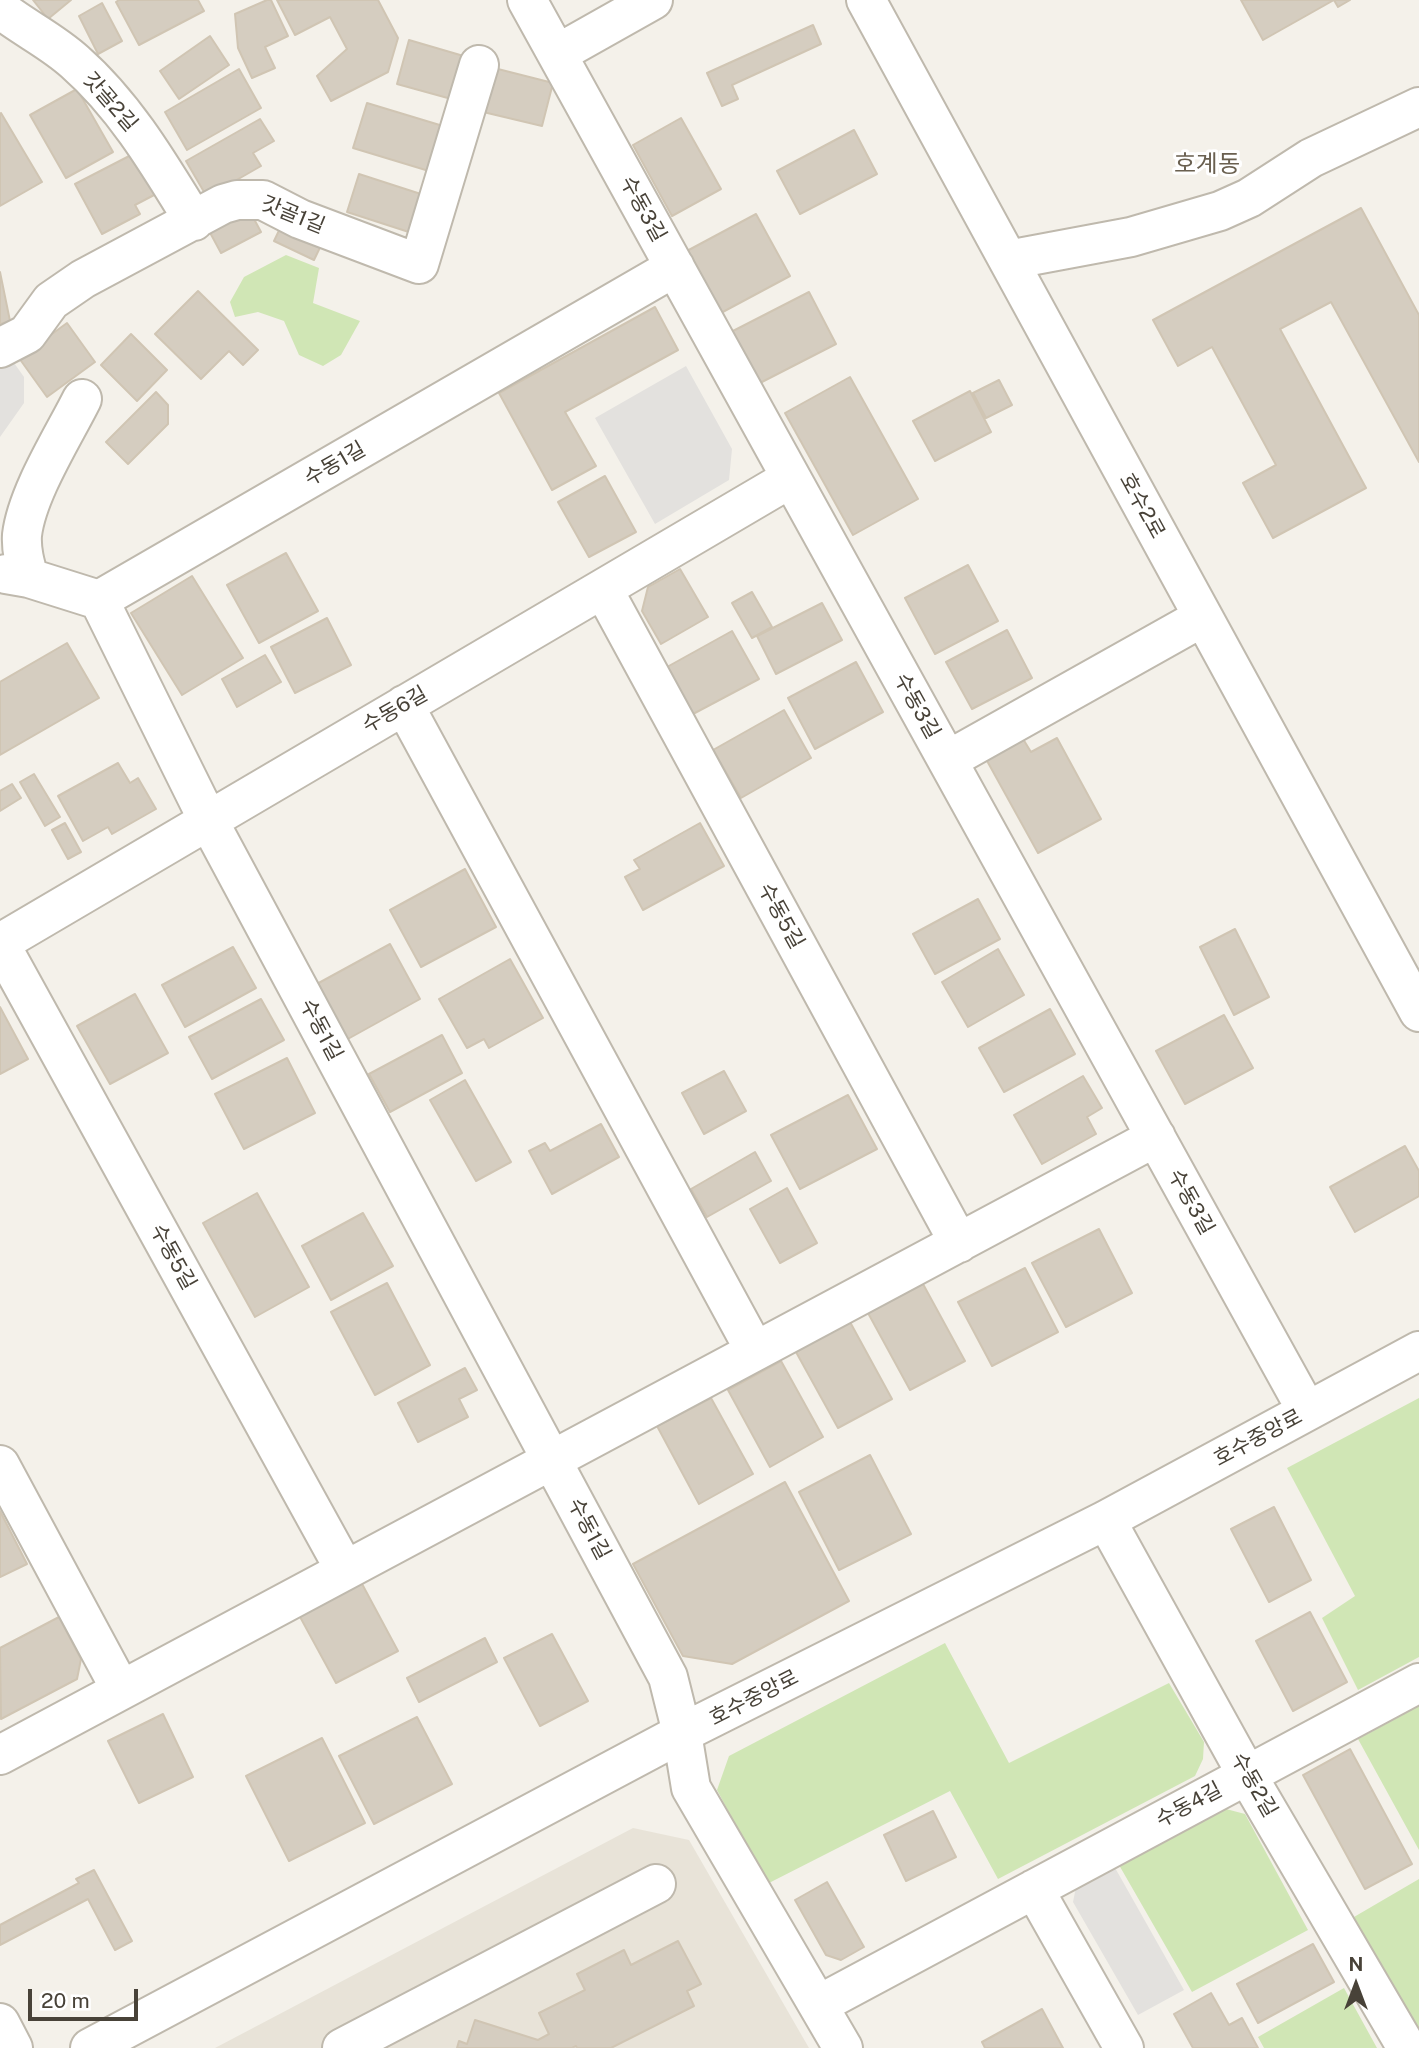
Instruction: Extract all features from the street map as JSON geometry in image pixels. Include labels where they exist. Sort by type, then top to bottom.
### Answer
[{"type":"street","name":"수동3길","points":[[527,0],[1307,1411]]},
{"type":"street","points":[[557,54],[653,0]]},
{"type":"street","name":"호수2로","points":[[866,0],[1419,1012]]},
{"type":"street","name":"갓골2길","points":[[2,8],[75,62],[122,111],[194,221]]},
{"type":"street","name":"갓골1길","points":[[0,348],[27,334],[51,301],[83,279],[223,204],[237,200],[263,200],[300,219],[419,264],[479,65]]},
{"type":"street","points":[[1008,260],[1131,237],[1220,211],[1249,198],[1311,158],[1419,107]]},
{"type":"street","name":"수동1길","points":[[675,267],[99,600],[208,820],[668,1677],[682,1734],[691,1788],[843,2048]]},
{"type":"street","points":[[82,399],[33,499],[22,534],[23,557],[15,575],[99,600]]},
{"type":"street","name":"수동6길","points":[[0,944],[791,478]]},
{"type":"street","name":"수동5길","points":[[603,589],[959,1243]]},
{"type":"street","points":[[947,760],[1203,617]]},
{"type":"street","points":[[404,705],[755,1351]]},
{"type":"street","name":"수동5길","points":[[0,944],[345,1570]]},
{"type":"street","points":[[0,1755],[1156,1137]]},
{"type":"street","name":"호수중앙로","points":[[90,2048],[682,1734],[1106,1520],[1419,1351]]},
{"type":"street","points":[[0,1465],[121,1690]]},
{"type":"street","name":"수동2길","points":[[1106,1520],[1247,1774],[1406,2048]]},
{"type":"street","name":"수동4길","points":[[818,2005],[1419,1683]]},
{"type":"street","points":[[342,2048],[656,1884]]},
{"type":"street","points":[[1034,1889],[1124,2048]]},
{"type":"street","points":[[0,2023],[13,2048]]},
{"type":"shaded area","points":[[7,353],[24,377],[24,403],[0,437],[0,355]]},
{"type":"shaded area","points":[[686,366],[732,449],[729,480],[655,524],[595,418]]},
{"type":"shaded area","points":[[633,1828],[689,1840],[809,2048],[215,2048]]},
{"type":"shaded area","points":[[1114,1866],[1184,1990],[1138,2015],[1073,1902],[1076,1887]]},
{"type":"green space","points":[[286,255],[319,268],[313,303],[360,321],[341,355],[323,366],[299,355],[284,321],[258,312],[235,317],[230,302],[244,277]]},
{"type":"green space","points":[[1419,1398],[1419,1657],[1358,1690],[1322,1618],[1355,1596],[1287,1468]]},
{"type":"green space","points":[[945,1643],[1009,1763],[1169,1683],[1204,1742],[1203,1759],[1195,1776],[998,1879],[950,1791],[767,1884],[717,1790],[729,1756]]},
{"type":"green space","points":[[1419,1706],[1419,1850],[1358,1739]]},
{"type":"green space","points":[[1226,1809],[1245,1814],[1308,1930],[1192,1992],[1119,1865]]},
{"type":"green space","points":[[1419,1879],[1419,2031],[1354,1917]]},
{"type":"green space","points":[[1344,1988],[1377,2048],[1264,2048],[1258,2037]]},
{"type":"building","points":[[33,0],[71,0],[48,19]]},
{"type":"building","points":[[198,0],[204,11],[139,45],[116,2]]},
{"type":"building","points":[[271,0],[288,36],[265,47],[275,68],[252,78],[238,48],[235,14]]},
{"type":"building","points":[[277,0],[378,0],[398,38],[388,72],[331,101],[317,76],[347,49],[330,17],[295,35]]},
{"type":"building","points":[[1241,0],[1334,0],[1263,40]]},
{"type":"building","points":[[1334,0],[1350,0],[1338,7]]},
{"type":"building","points":[[102,3],[122,41],[98,54],[79,16]]},
{"type":"building","points":[[813,25],[821,44],[732,85],[738,99],[722,106],[707,73]]},
{"type":"building","points":[[210,36],[229,65],[179,99],[160,71]]},
{"type":"building","points":[[409,40],[467,57],[455,100],[397,84]]},
{"type":"building","points":[[490,67],[553,83],[542,126],[479,111]]},
{"type":"building","points":[[239,69],[261,108],[187,150],[165,112]]},
{"type":"building","points":[[77,89],[113,152],[66,178],[30,115]]},
{"type":"building","points":[[367,103],[443,126],[429,171],[353,148]]},
{"type":"building","points":[[0,114],[42,182],[0,206]]},
{"type":"building","points":[[681,118],[721,189],[672,216],[633,145]]},
{"type":"building","points":[[260,119],[274,141],[253,153],[261,166],[207,197],[186,161]]},
{"type":"building","points":[[854,130],[877,174],[800,214],[777,171]]},
{"type":"building","points":[[135,153],[156,194],[135,205],[140,214],[102,234],[75,184]]},
{"type":"building","points":[[359,174],[427,196],[415,234],[347,212]]},
{"type":"building","points":[[247,206],[261,232],[221,253],[207,227]]},
{"type":"building","points":[[1361,208],[1419,315],[1419,462],[1331,302],[1280,329],[1366,488],[1273,538],[1243,483],[1276,465],[1212,347],[1178,366],[1153,320]]},
{"type":"building","points":[[756,214],[790,276],[719,314],[685,252]]},
{"type":"building","points":[[285,218],[325,237],[314,260],[274,241]]},
{"type":"building","points":[[0,272],[10,321],[0,324]]},
{"type":"building","points":[[198,291],[258,350],[243,365],[229,351],[201,379],[155,334]]},
{"type":"building","points":[[809,292],[836,344],[758,384],[731,332]]},
{"type":"building","points":[[655,307],[678,350],[565,412],[596,466],[552,490],[499,393]]},
{"type":"building","points":[[67,323],[95,362],[47,397],[19,358]]},
{"type":"building","points":[[131,334],[167,370],[137,401],[101,365]]},
{"type":"building","points":[[850,377],[918,499],[853,535],[785,413]]},
{"type":"building","points":[[999,380],[1012,405],[986,418],[973,393]]},
{"type":"building","points":[[970,391],[991,432],[935,461],[913,421]]},
{"type":"building","points":[[156,392],[168,405],[168,424],[128,464],[106,442]]},
{"type":"building","points":[[605,476],[636,532],[589,557],[558,502]]},
{"type":"building","points":[[286,553],[318,611],[259,643],[227,585]]},
{"type":"building","points":[[968,565],[998,621],[935,654],[905,598]]},
{"type":"building","points":[[680,569],[708,617],[661,644],[642,611],[648,587]]},
{"type":"building","points":[[192,576],[243,658],[182,695],[131,613]]},
{"type":"building","points":[[752,592],[772,627],[752,638],[732,603]]},
{"type":"building","points":[[822,603],[842,640],[776,674],[757,636]]},
{"type":"building","points":[[327,618],[351,665],[295,693],[271,647]]},
{"type":"building","points":[[1007,630],[1032,678],[972,709],[946,662]]},
{"type":"building","points":[[732,631],[759,679],[693,714],[667,667]]},
{"type":"building","points":[[67,643],[99,698],[0,755],[0,682]]},
{"type":"building","points":[[265,655],[281,682],[237,707],[222,679]]},
{"type":"building","points":[[856,662],[883,712],[815,749],[788,698]]},
{"type":"building","points":[[784,710],[811,758],[741,798],[713,750]]},
{"type":"building","points":[[1057,738],[1101,819],[1038,853],[986,759],[1023,739],[1031,752]]},
{"type":"building","points":[[118,763],[130,783],[138,778],[156,809],[112,834],[108,827],[83,841],[58,796]]},
{"type":"building","points":[[34,774],[60,817],[45,826],[20,782]]},
{"type":"building","points":[[12,784],[21,798],[0,811],[0,791]]},
{"type":"building","points":[[65,823],[81,852],[68,859],[52,830]]},
{"type":"building","points":[[700,823],[724,866],[643,910],[625,877],[640,869],[634,860]]},
{"type":"building","points":[[465,869],[496,927],[421,967],[390,910]]},
{"type":"building","points":[[978,899],[1000,939],[935,974],[913,934]]},
{"type":"building","points":[[1235,929],[1269,997],[1234,1015],[1200,947]]},
{"type":"building","points":[[390,944],[420,999],[346,1040],[315,985]]},
{"type":"building","points":[[233,947],[256,988],[185,1027],[162,985]]},
{"type":"building","points":[[998,949],[1024,995],[968,1027],[942,982]]},
{"type":"building","points":[[510,959],[543,1018],[489,1048],[484,1039],[467,1048],[439,999]]},
{"type":"building","points":[[135,994],[168,1053],[110,1084],[77,1026]]},
{"type":"building","points":[[261,999],[284,1040],[212,1079],[189,1037]]},
{"type":"building","points":[[0,1007],[28,1059],[0,1074]]},
{"type":"building","points":[[1050,1009],[1075,1054],[1004,1092],[979,1048]]},
{"type":"building","points":[[1224,1015],[1253,1068],[1185,1104],[1156,1051]]},
{"type":"building","points":[[442,1035],[462,1073],[390,1112],[369,1074]]},
{"type":"building","points":[[287,1058],[315,1113],[244,1149],[215,1094]]},
{"type":"building","points":[[724,1071],[746,1111],[704,1134],[682,1093]]},
{"type":"building","points":[[1083,1076],[1102,1108],[1087,1117],[1096,1134],[1042,1164],[1014,1115]]},
{"type":"building","points":[[465,1080],[511,1162],[476,1181],[430,1100]]},
{"type":"building","points":[[848,1095],[877,1149],[800,1189],[771,1135]]},
{"type":"building","points":[[601,1124],[619,1157],[552,1194],[529,1151],[545,1143],[550,1151]]},
{"type":"building","points":[[1405,1146],[1419,1171],[1419,1196],[1355,1232],[1330,1187]]},
{"type":"building","points":[[755,1152],[771,1181],[707,1217],[691,1189]]},
{"type":"building","points":[[787,1188],[817,1243],[780,1263],[750,1209]]},
{"type":"building","points":[[257,1193],[309,1287],[255,1317],[203,1223]]},
{"type":"building","points":[[363,1213],[393,1266],[331,1300],[302,1246]]},
{"type":"building","points":[[1099,1229],[1132,1293],[1066,1327],[1032,1263]]},
{"type":"building","points":[[1025,1268],[1058,1332],[992,1366],[958,1302]]},
{"type":"building","points":[[387,1283],[430,1365],[375,1395],[331,1312]]},
{"type":"building","points":[[923,1284],[965,1361],[910,1390],[868,1313]]},
{"type":"building","points":[[850,1322],[892,1399],[838,1428],[796,1352]]},
{"type":"building","points":[[781,1361],[823,1437],[770,1467],[728,1390]]},
{"type":"building","points":[[465,1368],[477,1390],[459,1399],[468,1417],[418,1442],[398,1403]]},
{"type":"building","points":[[711,1398],[753,1474],[699,1504],[657,1426]]},
{"type":"building","points":[[870,1455],[911,1534],[839,1570],[799,1492]]},
{"type":"building","points":[[785,1482],[849,1601],[732,1664],[683,1656],[633,1564]]},
{"type":"building","points":[[1274,1507],[1311,1580],[1269,1602],[1231,1529]]},
{"type":"building","points":[[0,1511],[27,1564],[0,1577]]},
{"type":"building","points":[[361,1582],[398,1651],[336,1683],[299,1615]]},
{"type":"building","points":[[1310,1612],[1347,1682],[1293,1711],[1256,1641]]},
{"type":"building","points":[[59,1617],[81,1659],[77,1679],[1,1719],[0,1648]]},
{"type":"building","points":[[552,1634],[588,1701],[540,1726],[504,1658]]},
{"type":"building","points":[[485,1638],[497,1662],[419,1702],[407,1678]]},
{"type":"building","points":[[163,1714],[193,1777],[139,1803],[108,1741]]},
{"type":"building","points":[[417,1717],[452,1784],[374,1824],[339,1756]]},
{"type":"building","points":[[322,1738],[365,1823],[289,1861],[246,1776]]},
{"type":"building","points":[[1350,1749],[1412,1864],[1365,1889],[1303,1775]]},
{"type":"building","points":[[933,1811],[956,1857],[906,1881],[884,1835]]},
{"type":"building","points":[[94,1870],[132,1941],[115,1950],[88,1899],[0,1945],[0,1925],[79,1883],[76,1879]]},
{"type":"building","points":[[827,1882],[864,1947],[841,1960],[826,1955],[795,1900]]},
{"type":"building","points":[[678,1941],[701,1984],[687,1991],[694,2006],[611,2048],[457,2048],[459,2041],[467,2044],[475,2020],[538,2040],[549,2034],[539,2013],[585,1990],[577,1974],[624,1950],[631,1965]]},
{"type":"building","points":[[1313,1944],[1334,1982],[1258,2023],[1237,1984]]},
{"type":"building","points":[[1211,1993],[1229,2025],[1242,2018],[1258,2048],[1193,2048],[1174,2014]]},
{"type":"building","points":[[1042,2009],[1063,2048],[985,2048],[982,2042]]},
{"type":"district","name":"호계동","points":[[1207,165]]}]
